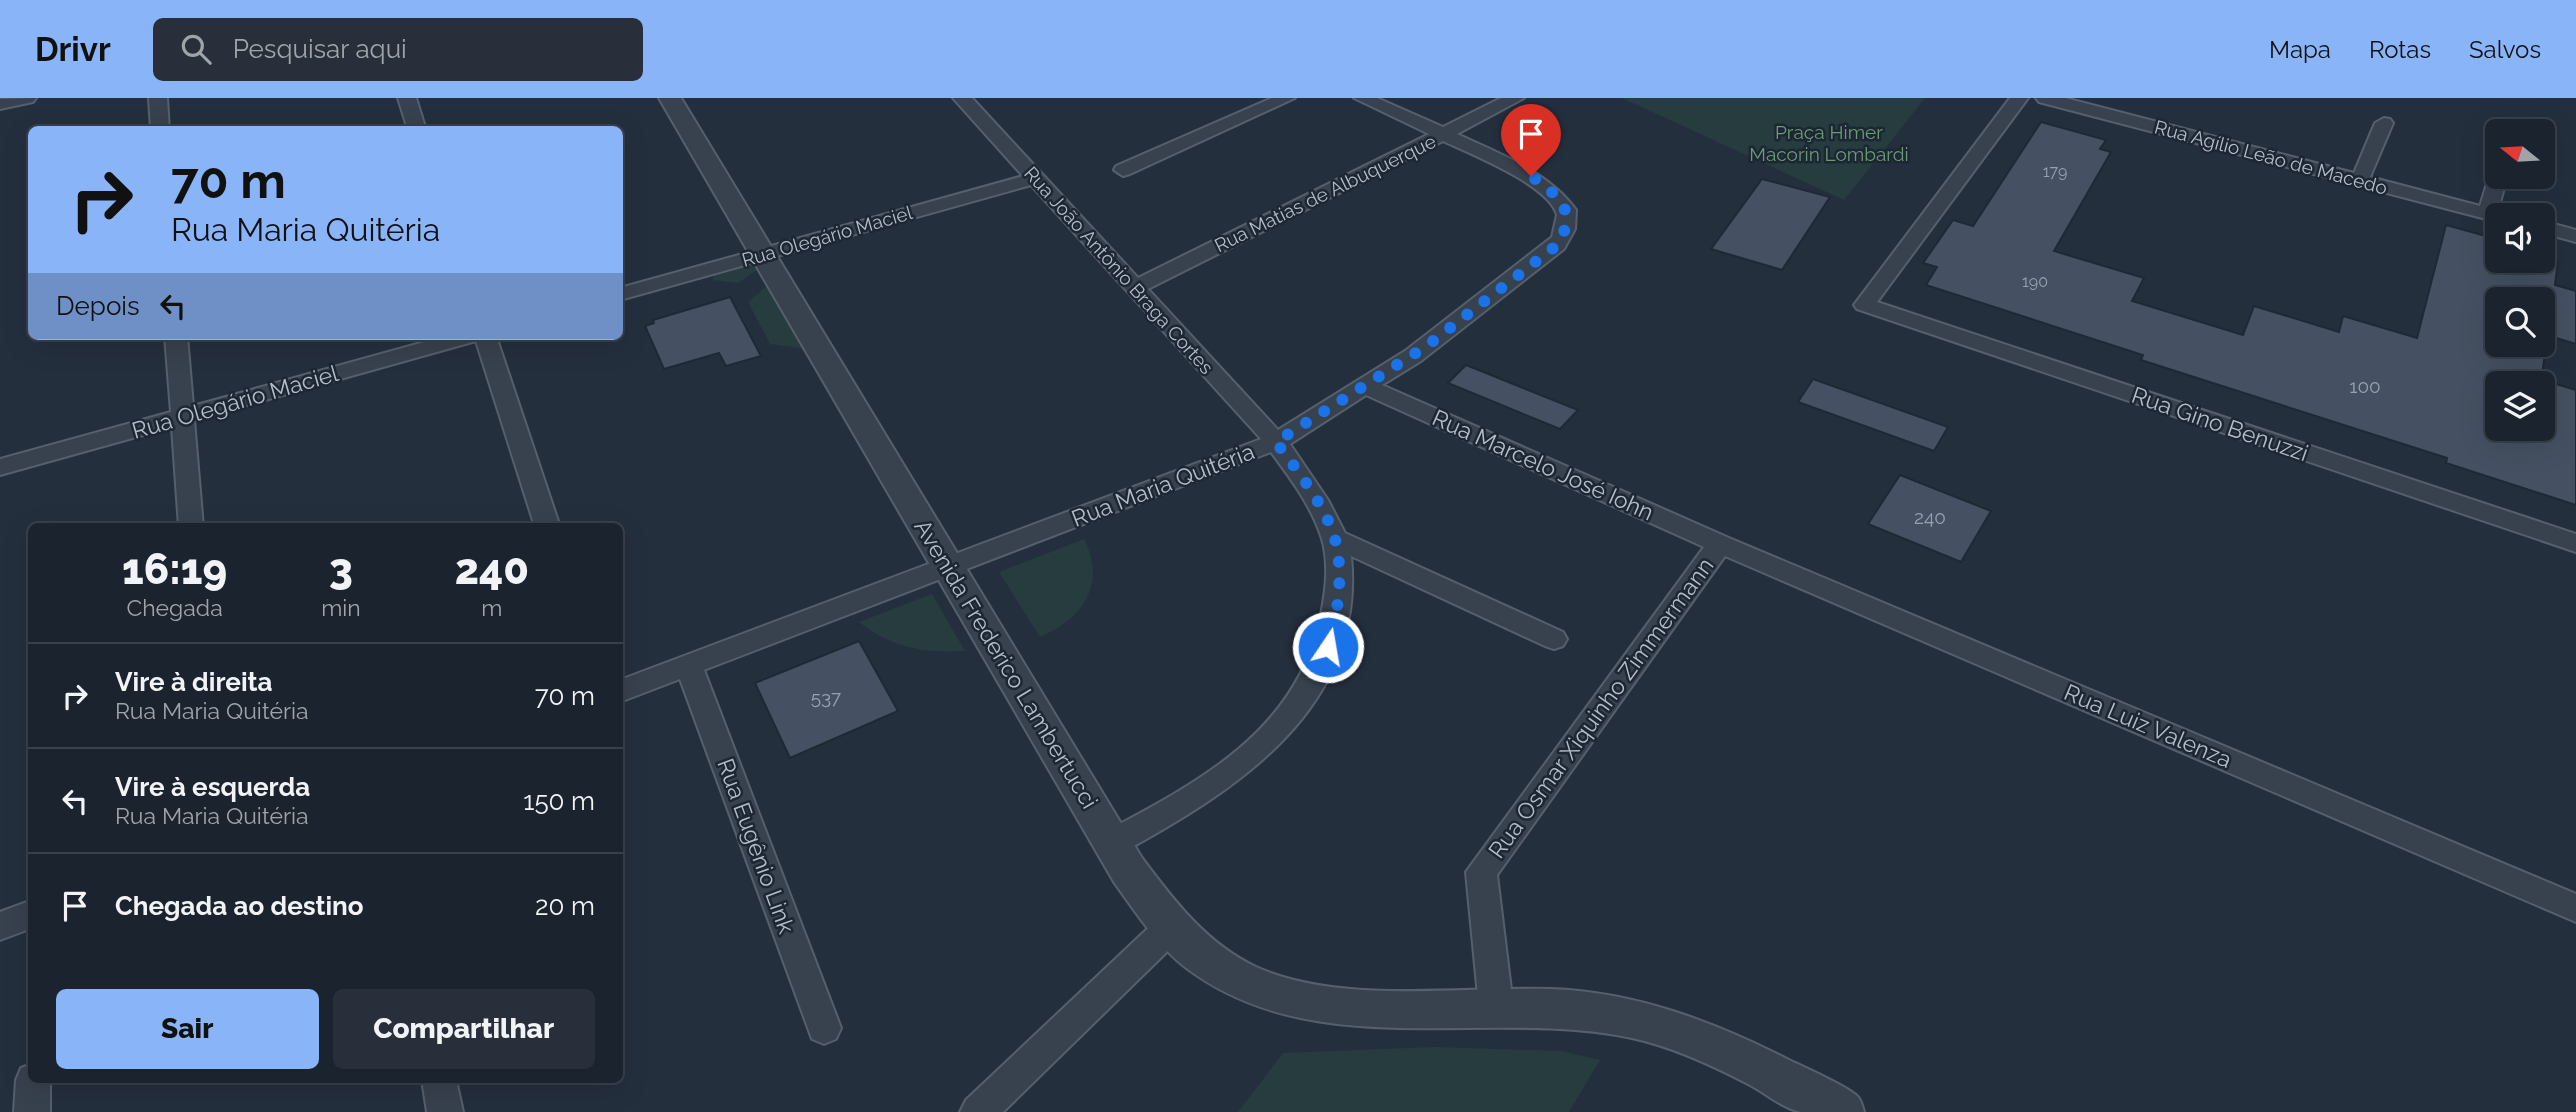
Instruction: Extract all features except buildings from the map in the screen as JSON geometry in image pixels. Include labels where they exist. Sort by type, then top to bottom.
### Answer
[{"type":"street","points":[[0,104],[27,98]]},
{"type":"street","points":[[158,98],[160,126]]},
{"type":"street","points":[[407,98],[417,126]]},
{"type":"street","name":"Avenida Frederico Lambertucci","points":[[670,98],[1112,843],[1172,926],[1201,955],[1244,982],[1292,999],[1334,1008],[1560,1008],[1658,1023],[1751,1061],[1842,1112]]},
{"type":"street","name":"Rua João Antônio Braga Cortes","points":[[962,98],[1276,442],[1303,480],[1335,539]]},
{"type":"street","points":[[1123,170],[1286,98]]},
{"type":"street","name":"Rua Maria Quitéria","points":[[623,690],[1276,442],[1366,387],[1443,335],[1541,260],[1566,231],[1565,209],[1547,187],[1513,167],[1363,98]]},
{"type":"street","name":"Rua Matias de Albuquerque","points":[[1135,288],[1515,98]]},
{"type":"street","name":"Rua Gino Benuzzi","points":[[2019,98],[1864,305],[2576,543]]},
{"type":"street","name":"Rua Agílio Leão de Macedo","points":[[2045,98],[2485,212]]},
{"type":"street","points":[[2360,180],[2384,122]]},
{"type":"street","name":"Rua Olegário Maciel","points":[[623,293],[1035,178]]},
{"type":"street","points":[[2555,230],[2576,236]]},
{"type":"street","points":[[176,340],[191,523]]},
{"type":"street","name":"Rua Olegário Maciel","points":[[0,467],[456,340]]},
{"type":"street","points":[[486,340],[547,523]]},
{"type":"street","name":"Rua Marcelo José Iohn","points":[[1366,387],[1720,544]]},
{"type":"street","points":[[1112,843],[1180,806],[1251,757],[1283,725],[1308,691],[1332,633],[1338,576],[1335,539],[1554,639]]},
{"type":"street","name":"Rua Osmar Xiquinho Zimmermann","points":[[1496,1006],[1481,872],[1720,544]]},
{"type":"street","name":"Rua Luiz Valenza","points":[[1720,544],[2576,908]]},
{"type":"street","name":"Rua Eugênio Link","points":[[688,665],[824,1028]]},
{"type":"street","points":[[0,926],[28,916]]},
{"type":"street","points":[[978,1112],[1172,926]]},
{"type":"street","points":[[32,1112],[33,1083]]},
{"type":"street","points":[[440,1083],[445,1112]]},
{"type":"green space","name":"Praça Himer Macorin Lombardi","points":[[1622,98],[1925,98],[1844,200]]},
{"type":"green space","points":[[743,264],[763,266],[738,283],[713,280],[715,271]]},
{"type":"green space","points":[[769,284],[814,350],[770,344],[748,302]]},
{"type":"green space","points":[[1084,539],[1093,571],[1087,598],[1068,620],[1040,637],[999,572]]},
{"type":"green space","points":[[932,594],[965,651],[909,647],[884,638],[859,622]]},
{"type":"green space","points":[[1433,1047],[1562,1051],[1600,1060],[1569,1112],[1238,1112],[1283,1053]]},
{"type":"route","points":[[1328,647],[1337,598],[1335,539],[1307,486],[1276,442],[1428,345],[1465,319],[1557,245],[1566,231],[1565,209],[1547,187],[1531,176]]}]
